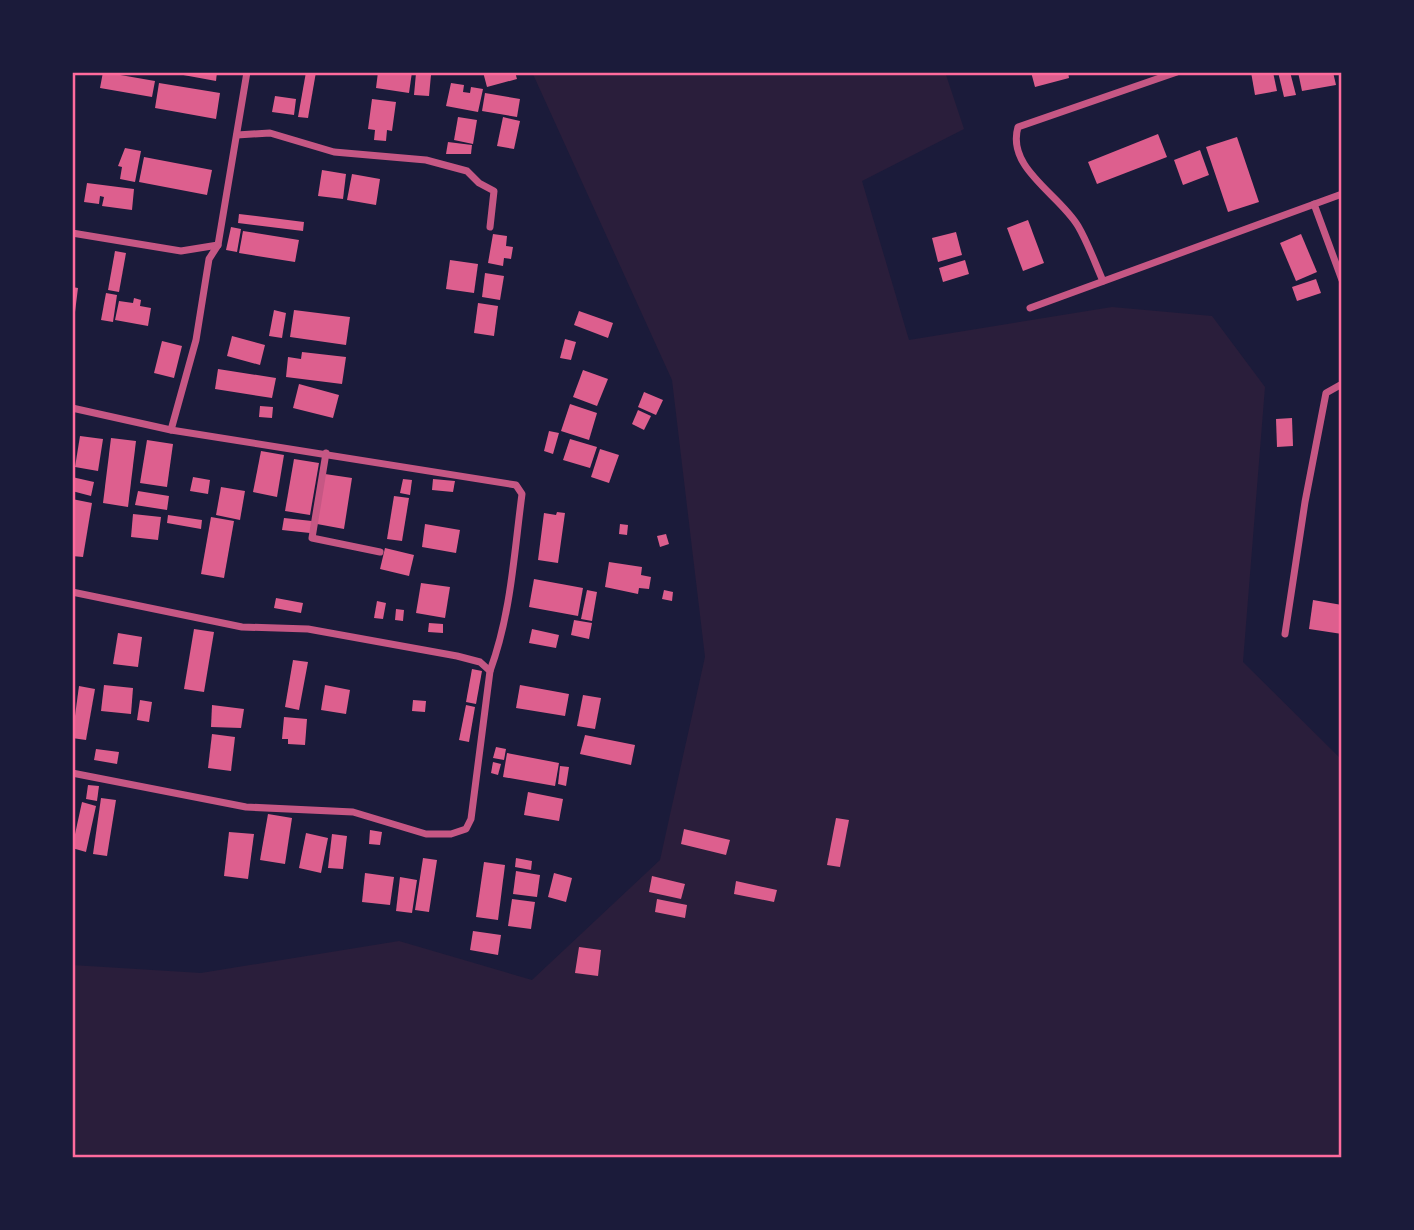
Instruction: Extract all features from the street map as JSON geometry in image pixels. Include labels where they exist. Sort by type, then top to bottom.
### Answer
[{"type":"street","points":[[171,430],[196,340],[209,259],[218,245],[247,72]]},
{"type":"street","points":[[1103,281],[1078,226],[1060,201],[1026,167],[1016,149],[1018,127],[1177,72]]},
{"type":"street","points":[[237,135],[270,133],[334,152],[426,160],[467,171],[479,183],[494,191],[490,227]]},
{"type":"street","points":[[1030,308],[1342,194]]},
{"type":"street","points":[[1314,204],[1342,280]]},
{"type":"street","points":[[72,233],[181,251],[218,245]]},
{"type":"street","points":[[1285,634],[1305,502],[1326,393],[1342,384]]},
{"type":"street","points":[[72,408],[171,430],[516,485],[522,494],[502,638],[490,671],[471,819],[466,829],[451,834],[426,834],[353,812],[246,807],[72,774]]},
{"type":"street","points":[[326,453],[312,538],[380,552]]},
{"type":"street","points":[[72,592],[242,627],[308,629],[457,656],[480,662],[490,671]]},
{"type":"shaded area","points":[[532,72],[945,72],[964,129],[862,181],[909,340],[1112,307],[1212,316],[1265,387],[1243,662],[1342,760],[1342,1158],[72,1158],[72,965],[201,973],[399,941],[532,980],[660,860],[705,657],[672,380]]},
{"type":"building","points":[[103,72],[155,81],[152,97],[100,88]]},
{"type":"building","points":[[167,72],[217,72],[216,81]]},
{"type":"building","points":[[306,72],[316,72],[308,118],[298,117]]},
{"type":"building","points":[[378,72],[412,72],[409,93],[376,88]]},
{"type":"building","points":[[483,72],[515,72],[517,79],[487,87]]},
{"type":"building","points":[[1031,72],[1068,72],[1069,78],[1035,87]]},
{"type":"building","points":[[1251,72],[1273,72],[1277,91],[1255,95]]},
{"type":"building","points":[[1278,72],[1290,72],[1296,95],[1284,97]]},
{"type":"building","points":[[1298,72],[1333,72],[1336,85],[1302,91]]},
{"type":"building","points":[[416,73],[431,75],[429,96],[414,95]]},
{"type":"building","points":[[159,83],[220,93],[216,119],[155,108]]},
{"type":"building","points":[[451,83],[464,85],[463,92],[470,93],[471,87],[483,89],[478,112],[446,106]]},
{"type":"building","points":[[485,93],[520,99],[517,117],[482,111]]},
{"type":"building","points":[[275,96],[296,99],[294,115],[272,112]]},
{"type":"building","points":[[372,99],[396,102],[392,131],[387,130],[386,141],[374,140],[375,130],[368,129]]},
{"type":"building","points":[[458,117],[477,120],[473,144],[454,140]]},
{"type":"building","points":[[503,117],[520,121],[514,149],[497,146]]},
{"type":"building","points":[[1158,134],[1167,157],[1097,184],[1088,162]]},
{"type":"building","points":[[1237,137],[1259,202],[1228,212],[1206,147]]},
{"type":"building","points":[[448,142],[472,145],[471,154],[446,154]]},
{"type":"building","points":[[125,148],[141,151],[135,182],[120,179],[122,167],[118,166]]},
{"type":"building","points":[[1200,150],[1209,175],[1183,185],[1174,160]]},
{"type":"building","points":[[144,157],[212,170],[207,195],[139,182]]},
{"type":"building","points":[[322,170],[346,174],[343,199],[318,196]]},
{"type":"building","points":[[352,174],[380,179],[376,205],[347,200]]},
{"type":"building","points":[[87,183],[134,189],[132,210],[102,206],[104,197],[100,196],[99,204],[84,202]]},
{"type":"building","points":[[239,214],[304,222],[303,231],[238,223]]},
{"type":"building","points":[[1028,220],[1044,263],[1023,271],[1007,228]]},
{"type":"building","points":[[231,227],[241,229],[237,252],[226,250]]},
{"type":"building","points":[[243,231],[299,240],[295,262],[239,253]]},
{"type":"building","points":[[956,232],[962,255],[938,262],[932,238]]},
{"type":"building","points":[[493,234],[507,236],[506,246],[513,247],[511,259],[504,258],[503,266],[488,263]]},
{"type":"building","points":[[1301,234],[1317,272],[1296,281],[1280,243]]},
{"type":"building","points":[[115,251],[126,253],[119,292],[108,290]]},
{"type":"building","points":[[450,260],[478,264],[474,293],[446,289]]},
{"type":"building","points":[[965,260],[969,274],[943,282],[939,268]]},
{"type":"building","points":[[485,273],[504,276],[500,300],[482,297]]},
{"type":"building","points":[[1316,279],[1321,293],[1297,301],[1292,287]]},
{"type":"building","points":[[72,287],[78,288],[75,312],[72,311]]},
{"type":"building","points":[[106,293],[117,295],[113,322],[101,320]]},
{"type":"building","points":[[134,298],[141,300],[140,306],[151,308],[148,326],[115,320],[119,301],[133,303]]},
{"type":"building","points":[[478,303],[498,306],[494,336],[474,333]]},
{"type":"building","points":[[274,310],[286,313],[282,338],[269,336]]},
{"type":"building","points":[[294,310],[350,317],[346,345],[290,337]]},
{"type":"building","points":[[579,311],[613,323],[608,338],[574,325]]},
{"type":"building","points":[[232,336],[265,345],[260,365],[227,356]]},
{"type":"building","points":[[565,339],[576,342],[571,360],[560,358]]},
{"type":"building","points":[[162,341],[182,346],[174,378],[154,373]]},
{"type":"building","points":[[302,352],[346,357],[342,384],[286,377],[288,357],[301,359]]},
{"type":"building","points":[[218,369],[276,378],[272,398],[215,389]]},
{"type":"building","points":[[583,370],[608,379],[597,406],[573,397]]},
{"type":"building","points":[[299,384],[339,395],[333,418],[293,408]]},
{"type":"building","points":[[644,392],[663,400],[656,415],[638,407]]},
{"type":"building","points":[[570,404],[597,413],[589,440],[561,431]]},
{"type":"building","points":[[260,406],[273,407],[272,418],[259,417]]},
{"type":"building","points":[[638,410],[651,416],[644,430],[632,424]]},
{"type":"building","points":[[1292,418],[1293,446],[1277,447],[1276,419]]},
{"type":"building","points":[[549,431],[559,433],[553,454],[544,451]]},
{"type":"building","points":[[80,436],[103,439],[98,471],[75,467]]},
{"type":"building","points":[[111,438],[136,441],[128,507],[103,503]]},
{"type":"building","points":[[570,439],[597,447],[590,468],[563,460]]},
{"type":"building","points":[[147,440],[173,444],[167,487],[140,483]]},
{"type":"building","points":[[600,449],[619,455],[609,483],[591,477]]},
{"type":"building","points":[[261,451],[284,455],[277,497],[253,492]]},
{"type":"building","points":[[294,459],[319,463],[310,515],[285,511]]},
{"type":"building","points":[[325,474],[352,478],[344,529],[317,524]]},
{"type":"building","points":[[72,477],[94,482],[91,496],[72,491]]},
{"type":"building","points":[[193,477],[210,480],[208,494],[190,491]]},
{"type":"building","points":[[403,479],[412,480],[410,495],[400,493]]},
{"type":"building","points":[[433,479],[455,481],[453,492],[432,490]]},
{"type":"building","points":[[221,487],[245,491],[240,520],[216,515]]},
{"type":"building","points":[[138,491],[169,496],[167,510],[135,505]]},
{"type":"building","points":[[394,496],[409,498],[402,541],[387,539]]},
{"type":"building","points":[[72,499],[92,503],[83,557],[72,556]]},
{"type":"building","points":[[557,512],[565,513],[558,563],[538,560],[544,513],[556,515]]},
{"type":"building","points":[[133,514],[161,517],[158,540],[131,537]]},
{"type":"building","points":[[168,515],[202,520],[201,529],[167,523]]},
{"type":"building","points":[[211,517],[234,521],[224,578],[201,574]]},
{"type":"building","points":[[284,518],[312,521],[310,533],[282,530]]},
{"type":"building","points":[[425,524],[460,530],[456,553],[422,547]]},
{"type":"building","points":[[620,524],[628,525],[627,535],[619,534]]},
{"type":"building","points":[[666,534],[669,544],[660,547],[657,536]]},
{"type":"building","points":[[385,548],[414,555],[409,576],[380,569]]},
{"type":"building","points":[[609,562],[642,567],[641,575],[651,577],[649,589],[639,588],[638,594],[605,587]]},
{"type":"building","points":[[534,579],[583,588],[578,616],[529,607]]},
{"type":"building","points":[[421,583],[450,587],[445,618],[416,613]]},
{"type":"building","points":[[587,590],[597,592],[592,621],[581,619]]},
{"type":"building","points":[[664,590],[673,592],[672,601],[662,599]]},
{"type":"building","points":[[276,598],[303,603],[301,613],[274,608]]},
{"type":"building","points":[[1313,600],[1342,605],[1342,634],[1309,629]]},
{"type":"building","points":[[377,601],[386,603],[383,619],[374,618]]},
{"type":"building","points":[[396,609],[404,610],[403,621],[395,620]]},
{"type":"building","points":[[574,620],[592,623],[589,639],[571,635]]},
{"type":"building","points":[[429,623],[443,624],[443,633],[428,632]]},
{"type":"building","points":[[194,629],[214,632],[204,692],[184,689]]},
{"type":"building","points":[[532,629],[559,635],[556,648],[529,643]]},
{"type":"building","points":[[118,633],[142,637],[138,667],[113,664]]},
{"type":"building","points":[[293,660],[308,662],[299,710],[285,707]]},
{"type":"building","points":[[472,669],[482,671],[476,704],[466,702]]},
{"type":"building","points":[[104,685],[133,688],[131,714],[101,711]]},
{"type":"building","points":[[325,685],[350,690],[346,714],[321,710]]},
{"type":"building","points":[[520,685],[569,694],[565,716],[516,708]]},
{"type":"building","points":[[79,686],[95,689],[86,740],[72,738]]},
{"type":"building","points":[[583,695],[601,698],[595,729],[577,726]]},
{"type":"building","points":[[140,700],[152,702],[149,722],[137,720]]},
{"type":"building","points":[[413,700],[426,701],[425,712],[412,711]]},
{"type":"building","points":[[212,705],[244,709],[241,728],[211,727]]},
{"type":"building","points":[[466,705],[475,707],[469,742],[459,740]]},
{"type":"building","points":[[284,717],[307,719],[305,745],[288,744],[288,739],[282,739]]},
{"type":"building","points":[[212,734],[235,737],[231,771],[208,768]]},
{"type":"building","points":[[585,735],[635,745],[631,765],[580,754]]},
{"type":"building","points":[[496,747],[506,749],[504,760],[493,758]]},
{"type":"building","points":[[96,749],[119,752],[117,764],[94,760]]},
{"type":"building","points":[[507,753],[559,763],[555,786],[503,777]]},
{"type":"building","points":[[493,762],[501,764],[498,775],[491,773]]},
{"type":"building","points":[[560,766],[569,767],[566,786],[558,784]]},
{"type":"building","points":[[88,785],[99,786],[97,801],[86,799]]},
{"type":"building","points":[[528,792],[563,799],[559,821],[524,815]]},
{"type":"building","points":[[101,798],[116,800],[107,856],[93,854]]},
{"type":"building","points":[[82,802],[96,806],[86,852],[72,848]]},
{"type":"building","points":[[268,814],[292,818],[285,864],[260,860]]},
{"type":"building","points":[[836,818],[849,820],[840,867],[827,865]]},
{"type":"building","points":[[684,829],[730,840],[726,855],[681,844]]},
{"type":"building","points":[[370,830],[382,832],[380,845],[369,844]]},
{"type":"building","points":[[229,832],[254,834],[248,879],[224,876]]},
{"type":"building","points":[[306,833],[328,838],[321,873],[299,868]]},
{"type":"building","points":[[332,834],[347,836],[343,869],[328,868]]},
{"type":"building","points":[[423,858],[437,860],[429,912],[415,910]]},
{"type":"building","points":[[516,858],[532,861],[531,870],[515,867]]},
{"type":"building","points":[[484,862],[505,865],[498,920],[476,917]]},
{"type":"building","points":[[516,871],[540,875],[537,897],[513,894]]},
{"type":"building","points":[[365,873],[394,877],[390,905],[362,902]]},
{"type":"building","points":[[554,873],[572,878],[566,902],[548,897]]},
{"type":"building","points":[[652,876],[685,884],[681,899],[649,892]]},
{"type":"building","points":[[400,877],[417,880],[412,913],[396,911]]},
{"type":"building","points":[[736,881],[777,890],[774,902],[734,894]]},
{"type":"building","points":[[512,899],[535,902],[531,929],[508,926]]},
{"type":"building","points":[[657,899],[687,905],[685,918],[655,912]]},
{"type":"building","points":[[473,931],[501,935],[498,955],[470,950]]},
{"type":"building","points":[[579,947],[601,950],[598,976],[575,973]]}]
